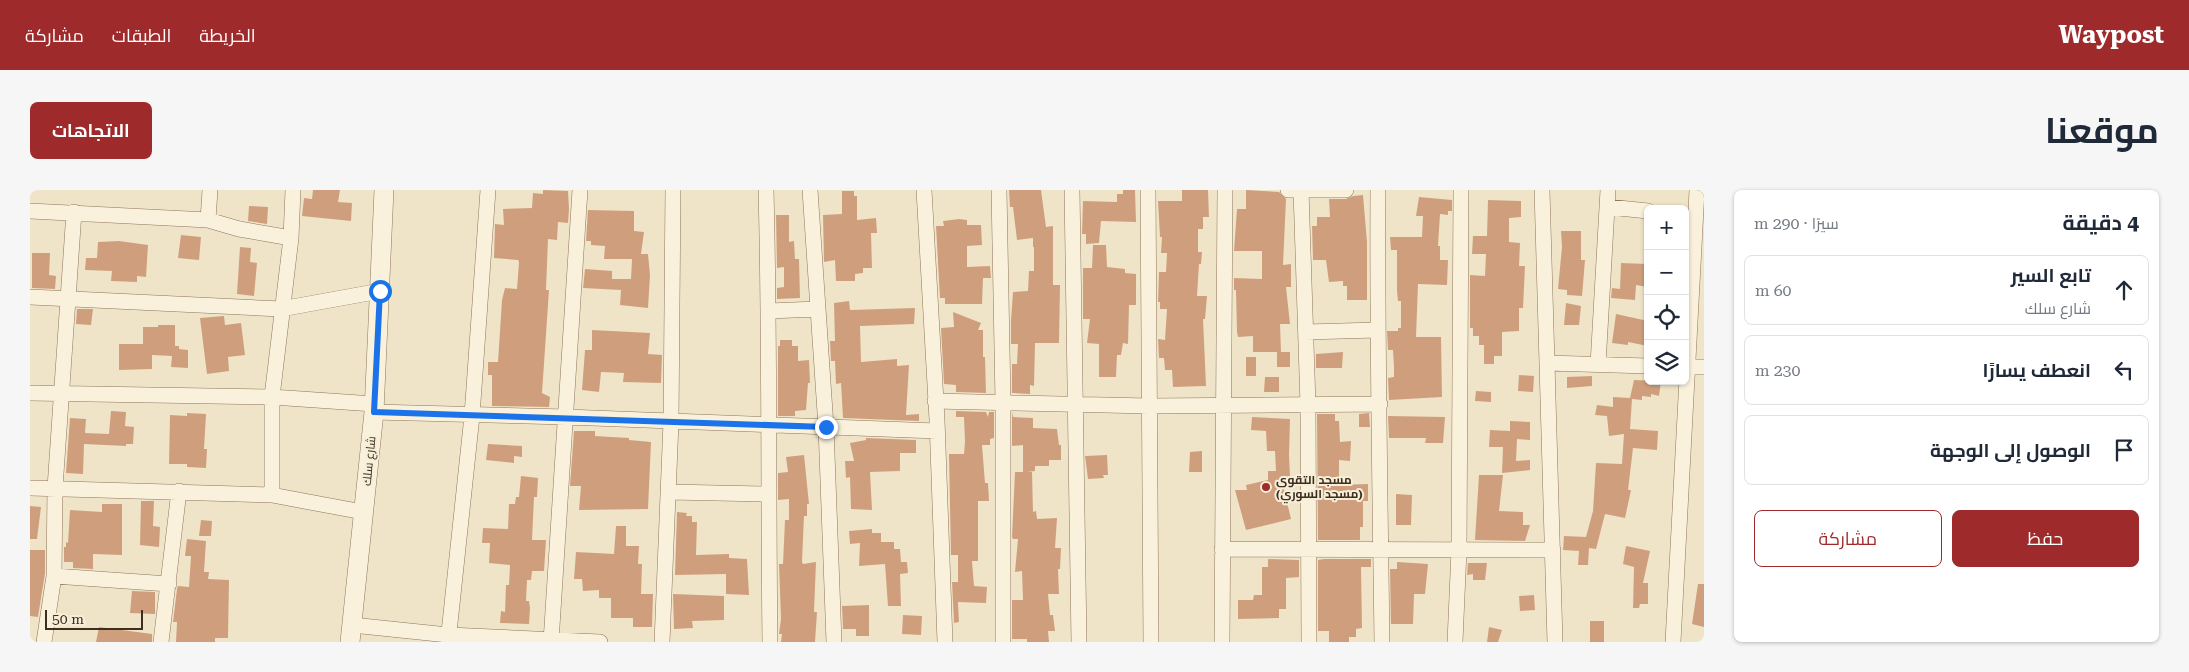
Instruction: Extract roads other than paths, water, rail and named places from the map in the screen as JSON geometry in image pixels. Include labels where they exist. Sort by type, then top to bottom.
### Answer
[{"type":"street","points":[[208,220],[210,190]]},
{"type":"street","points":[[272,495],[272,396],[291,238],[293,190]]},
{"type":"street","name":"شارع سلك","points":[[351,634],[374,408],[384,190]]},
{"type":"street","points":[[448,638],[472,416],[488,190]]},
{"type":"street","points":[[551,641],[580,190]]},
{"type":"street","points":[[662,642],[671,422],[674,190]]},
{"type":"street","points":[[766,190],[769,311],[768,494],[770,642]]},
{"type":"street","points":[[810,190],[826,427],[834,642]]},
{"type":"street","points":[[924,190],[937,431],[945,642]]},
{"type":"street","points":[[999,190],[1003,401],[1003,642]]},
{"type":"street","points":[[1072,190],[1079,642]]},
{"type":"street","points":[[1148,190],[1151,642]]},
{"type":"street","points":[[1222,642],[1225,190]]},
{"type":"street","points":[[1309,642],[1308,405],[1306,332],[1297,190],[1346,190]]},
{"type":"street","points":[[1378,190],[1377,330],[1380,404],[1382,642]]},
{"type":"street","points":[[1455,642],[1459,550],[1461,190]]},
{"type":"street","points":[[1542,190],[1555,642]]},
{"type":"street","points":[[1598,365],[1609,207],[1608,190]]},
{"type":"street","points":[[1688,340],[1690,215],[1697,190]]},
{"type":"street","points":[[1609,207],[1644,211]]},
{"type":"street","points":[[30,211],[208,220],[239,229],[291,238]]},
{"type":"street","points":[[44,642],[54,576],[55,488],[63,395],[74,212]]},
{"type":"street","points":[[30,297],[281,309],[380,291]]},
{"type":"street","points":[[769,311],[817,309]]},
{"type":"street","points":[[1306,332],[1377,330]]},
{"type":"street","points":[[1547,363],[1644,366]]},
{"type":"street","points":[[1689,367],[1704,367]]},
{"type":"street","points":[[1672,642],[1686,385]]},
{"type":"street","points":[[30,393],[63,395],[272,396],[374,408],[472,416],[566,417],[937,431]]},
{"type":"street","points":[[935,401],[1003,401],[1149,406],[1380,404]]},
{"type":"street","points":[[30,488],[272,495],[363,512]]},
{"type":"street","points":[[161,642],[179,491]]},
{"type":"street","points":[[668,492],[768,494]]},
{"type":"street","points":[[1222,549],[1553,550]]},
{"type":"street","points":[[54,576],[169,584]]},
{"type":"street","points":[[351,634],[600,642]]},
{"type":"place","name":"مسجد التقوى (مسجد السوري)","points":[[1266,487]]}]
